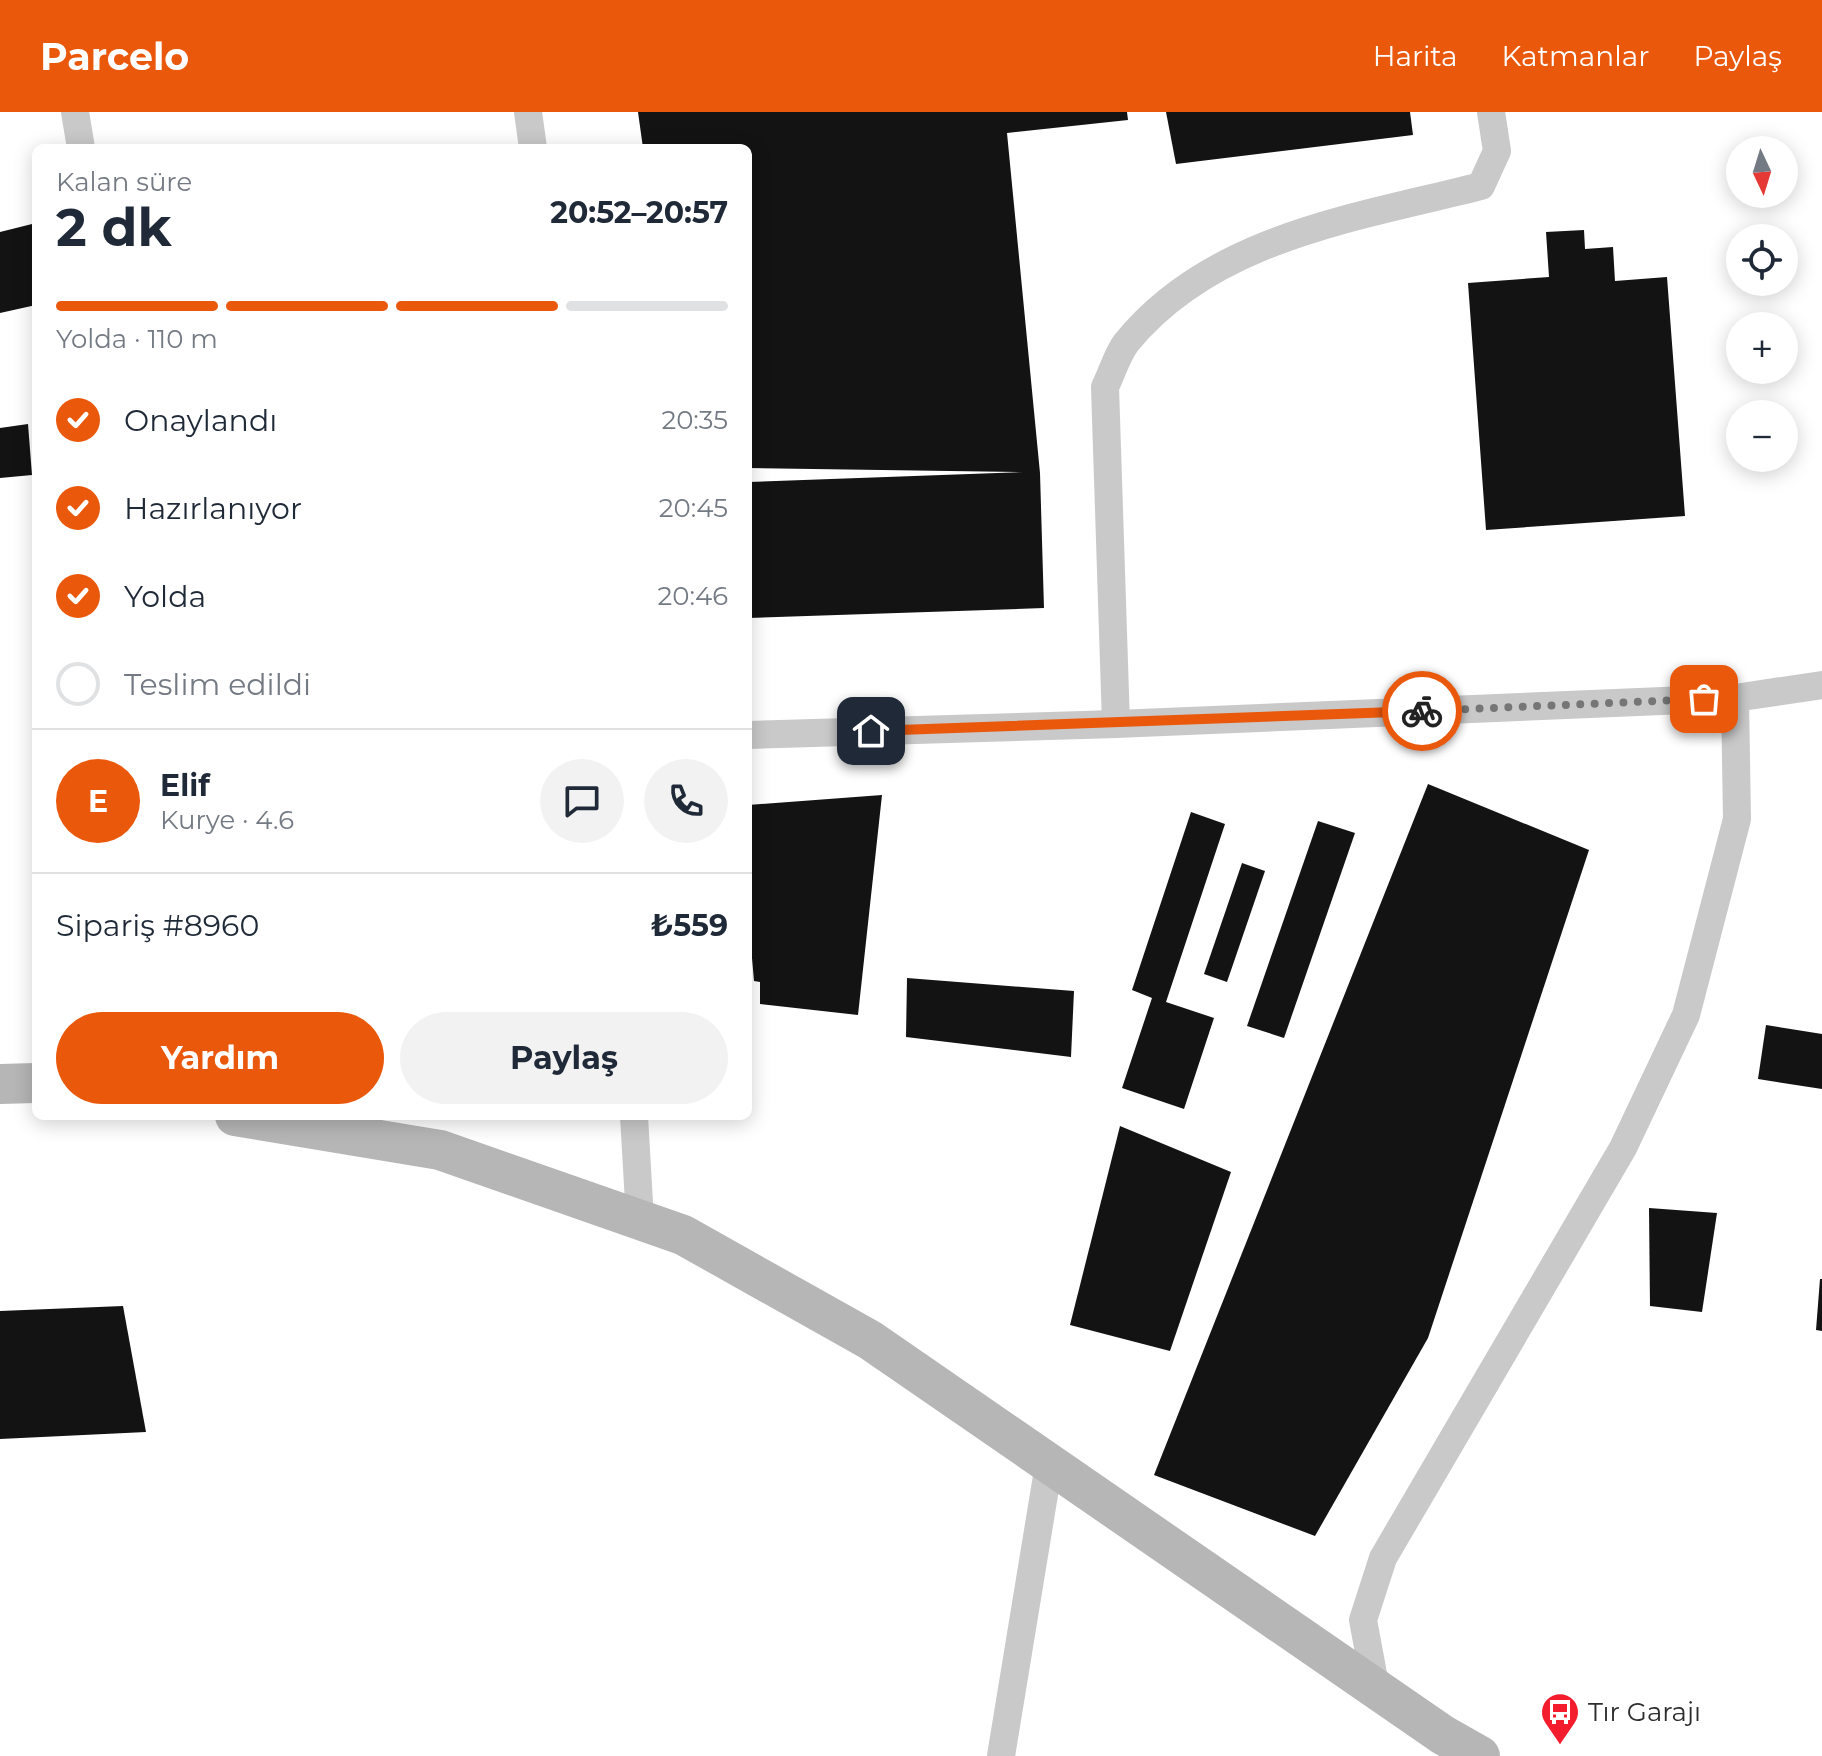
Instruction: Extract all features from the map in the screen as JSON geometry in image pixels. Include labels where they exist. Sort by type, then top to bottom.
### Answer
[{"type":"main road","points":[[0,1084],[32,1083]]},
{"type":"main road","points":[[259,1120],[440,1150],[683,1235],[870,1340],[1376,1690],[1480,1756]]},
{"type":"street","points":[[75,112],[80,144]]},
{"type":"street","points":[[528,112],[532,144]]},
{"type":"street","points":[[1116,724],[1105,387],[1124,345],[1163,304],[1208,272],[1289,235],[1481,186],[1497,151],[1491,112]]},
{"type":"street","points":[[752,735],[1116,724],[1735,698],[1822,685]]},
{"type":"street","points":[[1376,1690],[1363,1620],[1383,1558],[1623,1148],[1686,1015],[1737,819],[1735,698]]},
{"type":"street","points":[[634,1120],[640,1220]]},
{"type":"street","points":[[1001,1756],[1049,1464]]},
{"type":"building","points":[[638,112],[1127,112],[1128,120],[1007,133],[1040,473],[1044,608],[752,618],[752,482],[1023,472],[752,468],[752,144],[642,144]]},
{"type":"building","points":[[1166,112],[1410,112],[1413,135],[1176,164]]},
{"type":"building","points":[[32,224],[32,306],[0,313],[0,232]]},
{"type":"building","points":[[1584,230],[1585,249],[1613,247],[1615,281],[1667,277],[1685,516],[1486,530],[1468,283],[1549,277],[1546,232]]},
{"type":"building","points":[[28,424],[32,475],[0,478],[0,428]]},
{"type":"building","points":[[1428,784],[1589,850],[1428,1338],[1315,1536],[1154,1475]]},
{"type":"building","points":[[882,795],[858,1015],[760,1004],[760,982],[754,981],[752,958],[752,805]]},
{"type":"building","points":[[1191,812],[1225,824],[1166,1002],[1214,1018],[1184,1109],[1122,1088],[1152,998],[1132,990]]},
{"type":"building","points":[[1318,821],[1355,833],[1284,1038],[1247,1026]]},
{"type":"building","points":[[1242,863],[1265,871],[1227,982],[1204,974]]},
{"type":"building","points":[[907,978],[1074,991],[1071,1057],[906,1037]]},
{"type":"building","points":[[1766,1025],[1822,1034],[1822,1089],[1758,1079]]},
{"type":"building","points":[[1120,1126],[1231,1172],[1170,1351],[1070,1325]]},
{"type":"building","points":[[1649,1208],[1717,1213],[1702,1312],[1650,1306]]},
{"type":"building","points":[[1822,1279],[1822,1331],[1816,1330]]},
{"type":"building","points":[[123,1306],[146,1432],[0,1439],[0,1311]]},
{"type":"way so far","points":[[1422,711],[1704,699]]},
{"type":"place","name":"Tır Garajı","points":[[1560,1746]]},
{"type":"route","points":[[871,731],[1422,711]]}]
